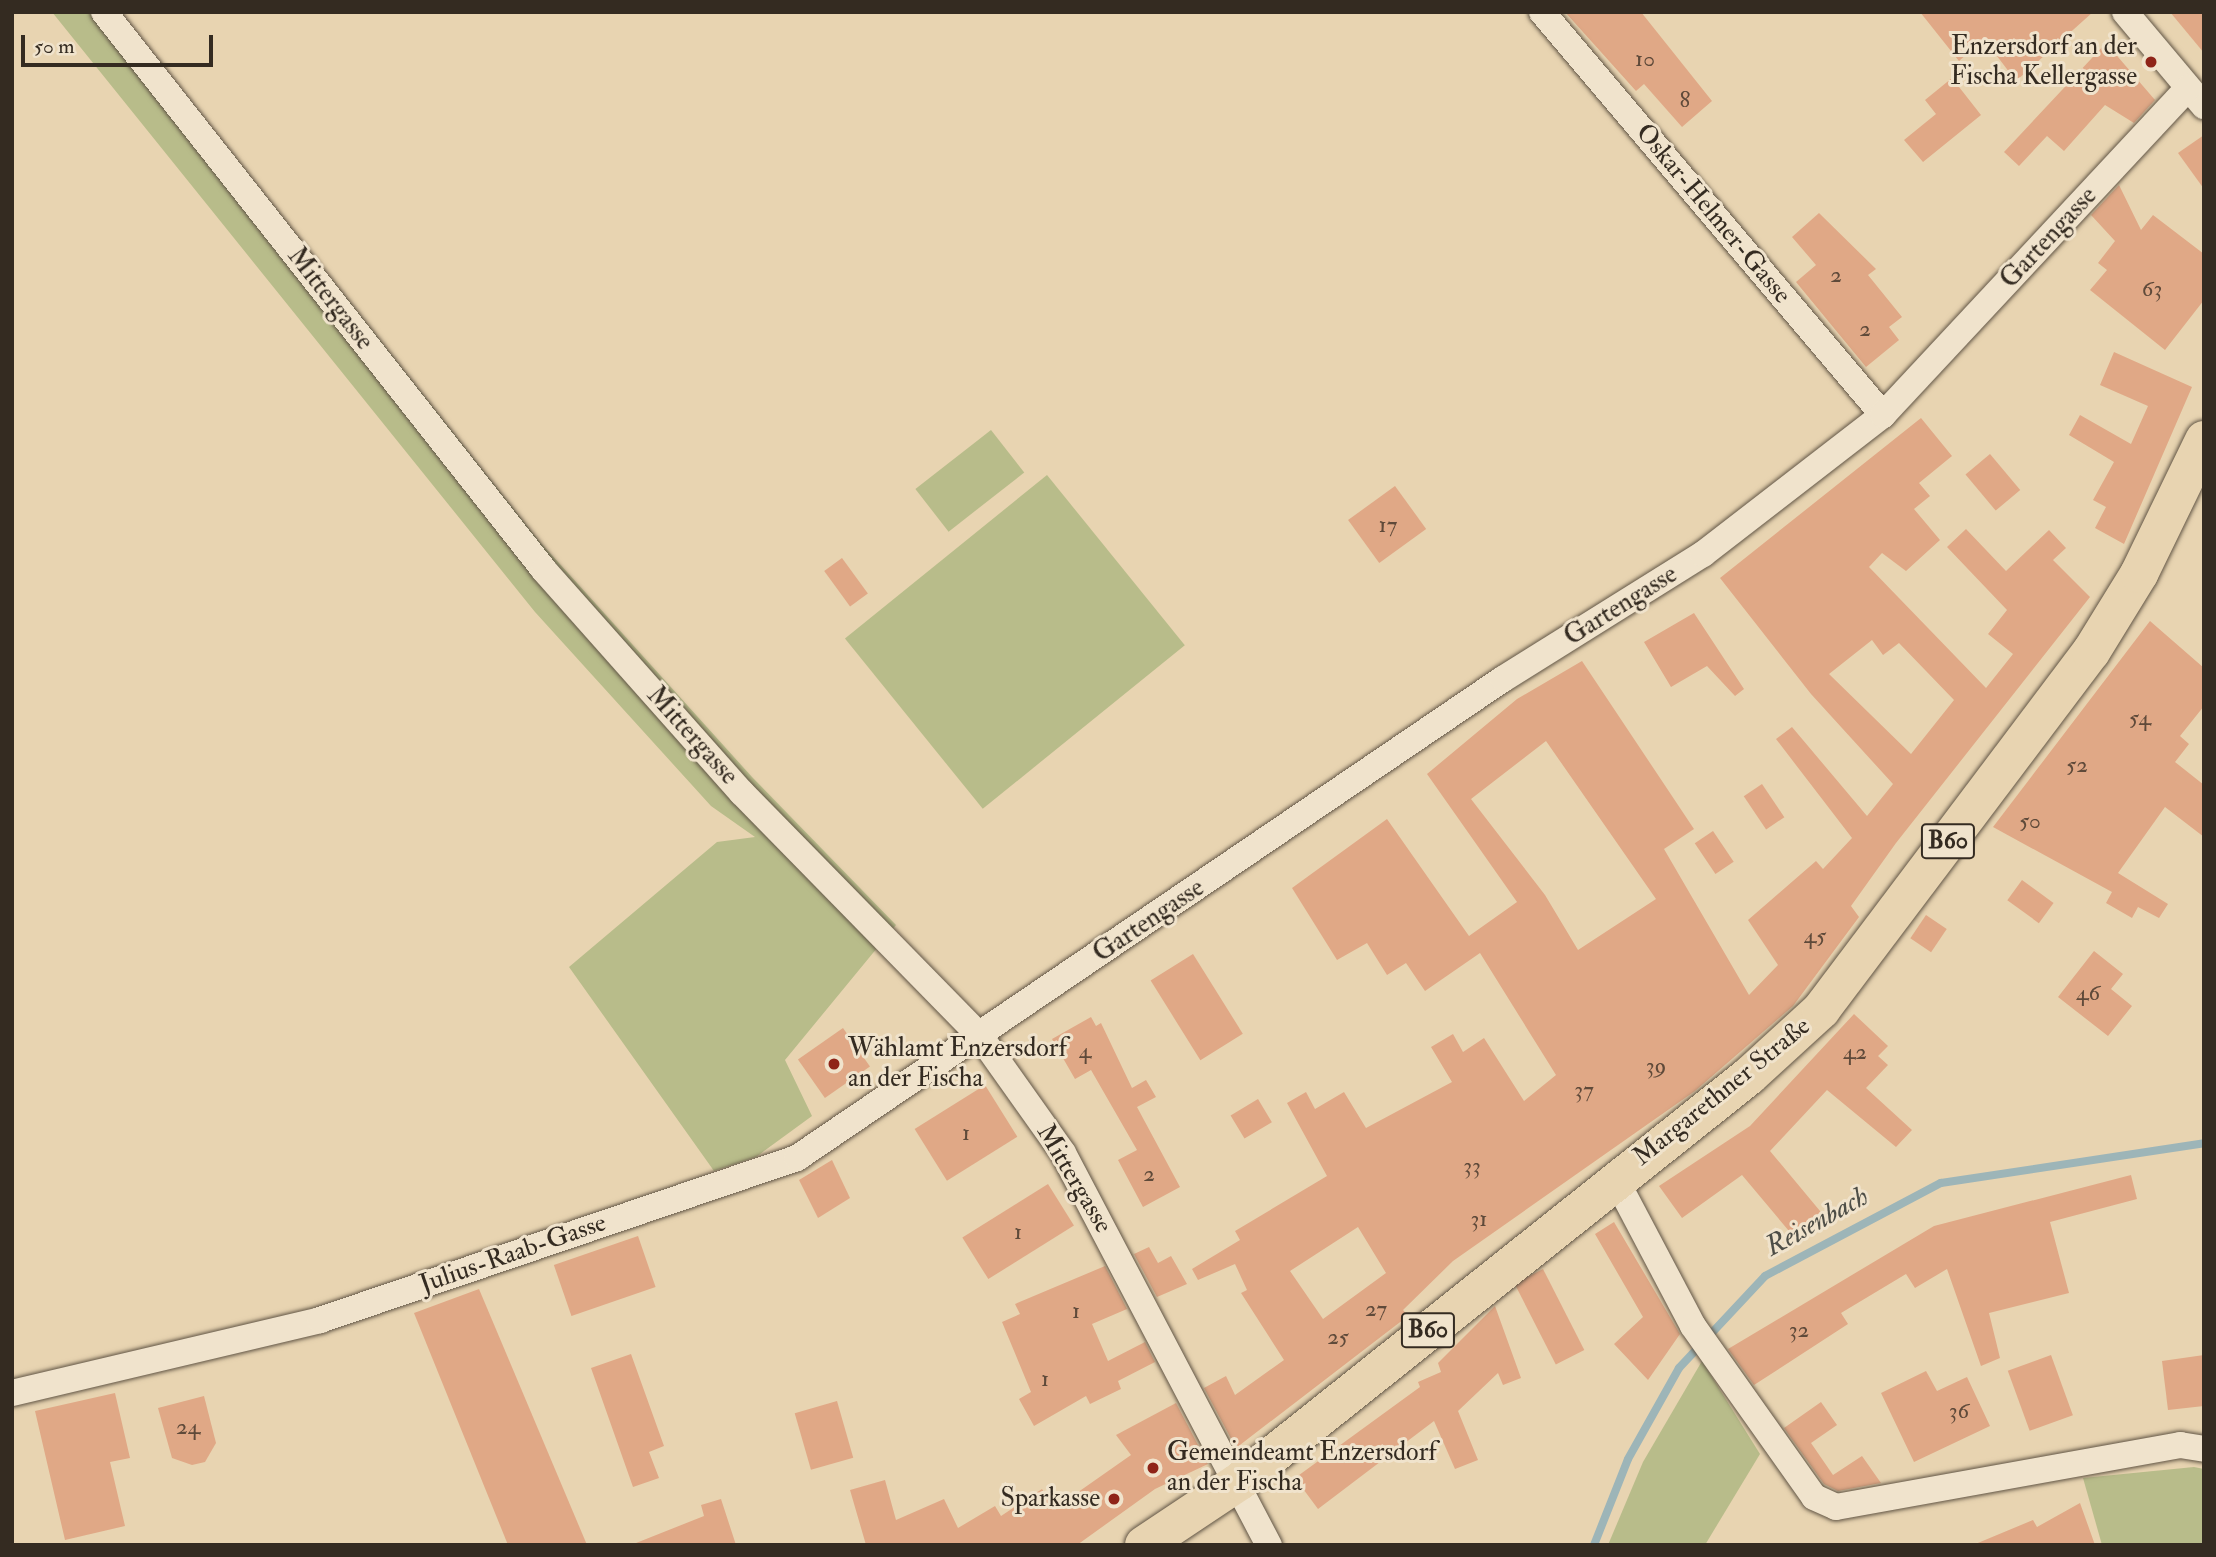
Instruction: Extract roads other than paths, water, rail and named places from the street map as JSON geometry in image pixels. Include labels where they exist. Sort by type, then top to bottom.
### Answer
[{"type":"main road","name":"Margarethner Straße","points":[[1144,1545],[1240,1481],[1615,1178],[1749,1076],[1821,1010],[2091,652],[2139,574],[2204,440]]},
{"type":"street","name":"Mittergasse","points":[[104,12],[544,570],[742,793],[980,1036],[1063,1153],[1240,1481],[1269,1545]]},
{"type":"street","name":"Oskar-Helmer-Gasse","points":[[1542,12],[1883,415]]},
{"type":"street","points":[[2125,12],[2196,97]]},
{"type":"street","name":"Gartengasse","points":[[980,1036],[1503,679],[1703,554],[1883,415],[2196,97]]},
{"type":"street","name":"Julius-Raab-Gasse","points":[[12,1393],[320,1320],[797,1158],[980,1036]]},
{"type":"street","points":[[1615,1178],[1693,1326],[1814,1497],[1836,1507],[2180,1445],[2204,1449]]},
{"type":"waterway","name":"Reisenbach","points":[[1594,1545],[1628,1459],[1679,1368],[1765,1276],[1941,1183],[2204,1143]]},
{"type":"place","name":"Enzersdorf an der Fischa Kellergasse","points":[[2151,62]]},
{"type":"place","name":"Wählamt Enzersdorf an der Fischa","points":[[834,1064]]},
{"type":"place","name":"Gemeindeamt Enzersdorf an der Fischa","points":[[1153,1468]]},
{"type":"place","name":"Sparkasse","points":[[1114,1499]]}]
